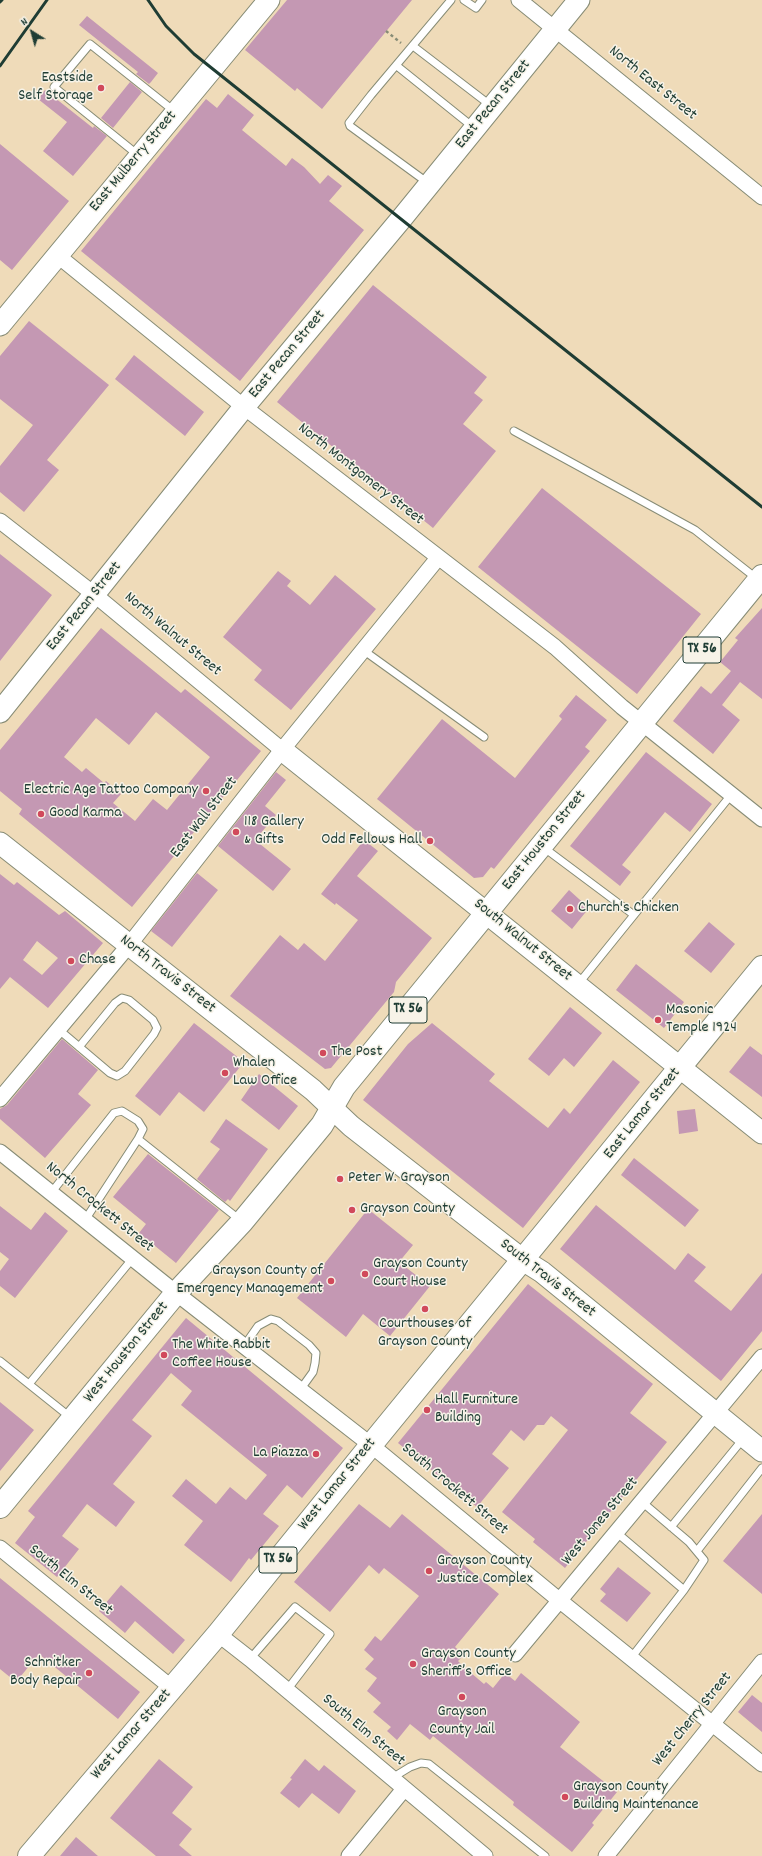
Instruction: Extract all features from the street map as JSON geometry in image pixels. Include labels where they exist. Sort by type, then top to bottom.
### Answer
[{"type":"main road","name":"East Houston Street","points":[[331,1108],[344,1087],[760,578]]},
{"type":"main road","name":"East Lamar Street","points":[[523,1260],[762,966]]},
{"type":"main road","name":"West Houston Street","points":[[0,1507],[176,1293],[242,1222],[322,1125],[331,1108]]},
{"type":"main road","name":"West Lamar Street","points":[[29,1856],[218,1634],[523,1260]]},
{"type":"street","name":"East Mulberry Street","points":[[0,325],[269,0]]},
{"type":"street","name":"North East Street","points":[[519,0],[556,28],[762,197]]},
{"type":"street","name":"East Pecan Street","points":[[0,712],[244,407],[429,184],[578,0]]},
{"type":"street","name":"North Montgomery Street","points":[[57,255],[244,407],[555,647],[642,723],[762,819]]},
{"type":"street","name":"North Walnut Street","points":[[0,521],[95,595],[282,750]]},
{"type":"street","name":"East Wall Street","points":[[0,1099],[129,945],[282,750],[438,558]]},
{"type":"street","name":"South Walnut Street","points":[[282,750],[762,1133]]},
{"type":"street","name":"North Travis Street","points":[[0,843],[313,1090],[331,1108]]},
{"type":"street","name":"South Travis Street","points":[[331,1108],[351,1126],[523,1260],[542,1272],[762,1451]]},
{"type":"street","name":"North Crockett Street","points":[[0,1152],[176,1293]]},
{"type":"street","name":"South Crockett Street","points":[[176,1293],[371,1445],[559,1600],[762,1764]]},
{"type":"street","name":"West Jones Street","points":[[515,1654],[762,1357]]},
{"type":"street","name":"South Elm Street","points":[[0,1548],[172,1688]]},
{"type":"street","name":"South Elm Street","points":[[218,1634],[250,1659],[485,1856]]},
{"type":"street","name":"West Cherry Street","points":[[606,1856],[762,1662]]},
{"type":"street","points":[[349,1856],[404,1789]]},
{"type":"lane","points":[[429,184],[350,126],[349,123],[451,0]]},
{"type":"lane","points":[[464,0],[476,8],[482,0]]},
{"type":"lane","points":[[140,156],[54,87],[90,44],[176,113]]},
{"type":"lane","points":[[411,48],[492,107]]},
{"type":"lane","points":[[397,66],[474,128]]},
{"type":"lane","points":[[514,431],[695,530],[760,578]]},
{"type":"lane","points":[[363,650],[484,737]]},
{"type":"lane","points":[[577,985],[732,795]]},
{"type":"lane","points":[[541,846],[634,915]]},
{"type":"lane","points":[[58,1030],[110,1073],[117,1076],[125,1071],[154,1034],[156,1028],[153,1020],[129,1000],[122,998],[115,1003],[79,1047]]},
{"type":"lane","points":[[51,1193],[114,1112],[122,1111],[138,1121],[143,1129],[138,1140],[85,1220]]},
{"type":"lane","points":[[138,1140],[242,1222]]},
{"type":"lane","points":[[29,1384],[133,1258]]},
{"type":"lane","points":[[244,1346],[258,1326],[271,1319],[278,1321],[309,1345],[316,1352],[316,1363],[313,1372],[300,1390]]},
{"type":"lane","points":[[0,1361],[72,1419]]},
{"type":"lane","points":[[671,1527],[745,1437]]},
{"type":"lane","points":[[697,1551],[762,1468]]},
{"type":"lane","points":[[631,1658],[684,1590],[704,1560],[697,1551],[642,1502]]},
{"type":"lane","points":[[616,1532],[684,1590]]},
{"type":"lane","points":[[250,1659],[294,1607],[330,1634],[287,1690]]},
{"type":"lane","points":[[392,1778],[410,1767],[421,1763],[429,1764],[544,1856]]},
{"type":"path","points":[[386,31],[411,48]]},
{"type":"building","points":[[287,0],[412,0],[322,109],[297,88],[295,91],[245,50]]},
{"type":"building","points":[[87,16],[158,73],[149,84],[136,74],[138,72],[79,25]]},
{"type":"building","points":[[130,82],[142,92],[113,128],[101,118]]},
{"type":"building","points":[[45,90],[93,128],[94,126],[107,136],[73,176],[43,151],[67,122],[38,99]]},
{"type":"building","points":[[228,94],[254,115],[242,130],[286,166],[292,158],[304,167],[320,184],[328,175],[342,186],[329,201],[364,230],[240,381],[81,251],[206,99],[217,108]]},
{"type":"building","points":[[0,144],[69,201],[12,270],[0,260]]},
{"type":"building","points":[[373,285],[487,377],[474,393],[483,400],[463,424],[496,451],[433,528],[277,402]]},
{"type":"building","points":[[29,321],[109,385],[47,460],[59,470],[24,512],[0,492],[0,466],[33,425],[0,399],[0,356]]},
{"type":"building","points":[[134,355],[204,412],[185,436],[115,379]]},
{"type":"building","points":[[542,488],[701,614],[637,694],[478,567]]},
{"type":"building","points":[[0,554],[52,595],[0,661]]},
{"type":"building","points":[[278,571],[291,581],[287,586],[310,605],[335,575],[376,609],[291,710],[254,680],[262,670],[223,637]]},
{"type":"building","points":[[762,608],[762,699],[740,682],[722,705],[740,720],[713,754],[673,721],[701,686],[711,694],[731,671],[720,662],[738,640],[735,638]]},
{"type":"building","points":[[101,628],[181,693],[185,689],[261,751],[132,907],[19,814],[22,809],[0,791],[0,750]],"holes":[[[156,712],[210,757],[167,810],[153,799],[135,821],[113,803],[121,794],[106,781],[104,783],[86,768],[82,772],[64,757],[96,718],[129,745]]]},
{"type":"building","points":[[576,695],[607,720],[585,747],[590,751],[494,869],[491,867],[483,877],[474,878],[377,799],[442,719],[515,778],[562,719],[559,716]]},
{"type":"building","points":[[646,752],[712,804],[690,832],[665,812],[622,865],[631,872],[620,886],[570,846]]},
{"type":"building","points":[[276,772],[286,780],[265,806],[276,815],[255,840],[291,869],[273,891],[218,846]]},
{"type":"building","points":[[364,840],[378,851],[357,876],[432,938],[396,982],[394,992],[331,1068],[325,1069],[230,996],[280,935],[298,950],[304,943],[325,961],[358,920],[336,903],[335,905],[321,894]]},
{"type":"building","points":[[197,873],[218,890],[172,947],[151,931]]},
{"type":"building","points":[[0,874],[14,885],[17,882],[59,915],[65,911],[103,943],[48,1008],[10,977],[0,989]],"holes":[[[37,941],[58,958],[42,975],[23,960]]]},
{"type":"building","name":"Church's Chicken","points":[[569,890],[589,908],[572,929],[551,911]]},
{"type":"building","points":[[709,922],[735,944],[711,973],[684,951]]},
{"type":"building","points":[[636,964],[684,1002],[664,1028],[616,990]]},
{"type":"building","points":[[570,1007],[602,1033],[574,1067],[564,1058],[549,1076],[528,1059]]},
{"type":"building","points":[[194,1023],[244,1062],[204,1112],[179,1092],[160,1116],[135,1096]]},
{"type":"building","points":[[432,1023],[495,1074],[489,1081],[548,1128],[564,1108],[570,1114],[613,1060],[640,1082],[523,1228],[363,1100],[408,1044]]},
{"type":"building","points":[[62,1039],[98,1070],[78,1094],[91,1105],[45,1158],[0,1119],[0,1109],[7,1105]]},
{"type":"building","points":[[750,1046],[762,1055],[762,1097],[729,1072]]},
{"type":"building","points":[[259,1074],[298,1106],[279,1130],[241,1100]]},
{"type":"building","points":[[695,1109],[698,1131],[679,1134],[677,1111]]},
{"type":"building","points":[[226,1119],[268,1149],[230,1201],[228,1199],[225,1202],[197,1179],[220,1149],[210,1142]]},
{"type":"building","points":[[148,1154],[219,1210],[176,1263],[139,1233],[146,1224],[113,1197]]},
{"type":"building","points":[[634,1158],[699,1210],[685,1227],[621,1175]]},
{"type":"building","points":[[596,1205],[675,1270],[688,1253],[706,1267],[694,1281],[731,1311],[762,1273],[762,1331],[721,1381],[560,1249]]},
{"type":"building","points":[[0,1206],[31,1230],[45,1212],[68,1231],[15,1298],[0,1286],[0,1271],[9,1259],[0,1252]]},
{"type":"building","name":"Grayson County Court House","points":[[368,1209],[413,1245],[399,1262],[430,1286],[390,1336],[363,1314],[346,1337],[297,1298]]},
{"type":"building","points":[[528,1284],[653,1384],[630,1413],[667,1442],[565,1568],[533,1542],[535,1539],[502,1512],[568,1430],[551,1416],[544,1425],[537,1425],[524,1441],[511,1430],[492,1454],[509,1468],[477,1507],[398,1443]]},
{"type":"building","points":[[186,1318],[343,1448],[302,1498],[287,1485],[263,1514],[279,1526],[251,1560],[249,1558],[231,1582],[184,1545],[203,1521],[172,1496],[186,1479],[216,1504],[230,1487],[246,1500],[267,1475],[181,1405],[192,1391],[171,1373],[132,1420],[152,1436],[113,1484],[135,1502],[116,1527],[87,1504],[62,1536],[79,1549],[57,1577],[15,1543],[35,1517],[28,1511]]},
{"type":"building","points":[[0,1402],[34,1430],[0,1471]]},
{"type":"building","points":[[359,1504],[390,1528],[402,1514],[499,1594],[455,1647],[464,1655],[458,1661],[464,1667],[484,1684],[486,1682],[493,1688],[505,1673],[515,1681],[521,1673],[580,1722],[560,1747],[617,1792],[592,1823],[594,1825],[572,1852],[513,1805],[514,1802],[433,1736],[430,1740],[410,1724],[397,1740],[387,1731],[391,1727],[373,1712],[381,1703],[367,1691],[377,1678],[365,1669],[374,1659],[364,1650],[375,1636],[381,1641],[419,1596],[384,1568],[379,1574],[369,1565],[330,1612],[294,1582]]},
{"type":"building","points":[[762,1514],[762,1594],[723,1561]]},
{"type":"building","points":[[618,1567],[651,1593],[627,1622],[600,1601],[606,1594],[600,1589]]},
{"type":"building","points":[[0,1578],[140,1692],[118,1719],[39,1654],[16,1682],[0,1669]]},
{"type":"building","points":[[121,1585],[185,1640],[173,1654],[135,1621],[125,1633],[99,1611]]},
{"type":"building","points":[[752,1695],[762,1703],[762,1732],[738,1712]]},
{"type":"building","points":[[159,1759],[193,1787],[172,1813],[192,1829],[179,1845],[192,1856],[156,1856],[110,1818]]},
{"type":"building","points":[[305,1759],[319,1771],[324,1765],[356,1791],[339,1814],[312,1793],[299,1808],[280,1793],[292,1779],[290,1778]]},
{"type":"building","points":[[76,1837],[98,1856],[60,1856]]},
{"type":"railway","points":[[0,66],[47,0]]},
{"type":"railway","points":[[148,0],[166,26],[194,54],[762,507]]},
{"type":"place","name":"Eastside Self Storage","points":[[101,88]]},
{"type":"place","name":"Electric Age Tattoo Company","points":[[206,791]]},
{"type":"place","name":"Good Karma","points":[[41,814]]},
{"type":"place","name":"118 Gallery & Gifts","points":[[236,832]]},
{"type":"place","name":"Odd Fellows Hall","points":[[430,841]]},
{"type":"place","name":"Church's Chicken","points":[[570,909]]},
{"type":"place","name":"Chase","points":[[71,961]]},
{"type":"place","name":"Masonic Temple 1924","points":[[658,1020]]},
{"type":"place","name":"The Post","points":[[323,1053]]},
{"type":"place","name":"Whalen Law Office","points":[[225,1073]]},
{"type":"place","name":"Peter W. Grayson","points":[[340,1179]]},
{"type":"place","name":"Grayson County","points":[[352,1210]]},
{"type":"place","name":"Grayson County Court House","points":[[365,1274]]},
{"type":"place","name":"Grayson County of Emergency Management","points":[[331,1281]]},
{"type":"place","name":"Courthouses of Grayson County","points":[[425,1309]]},
{"type":"place","name":"The White Rabbit Coffee House","points":[[164,1355]]},
{"type":"place","name":"Hall Furniture Building","points":[[427,1410]]},
{"type":"place","name":"La Piazza","points":[[316,1454]]},
{"type":"place","name":"Grayson County Justice Complex","points":[[429,1571]]},
{"type":"place","name":"Grayson County Sheriff’s Office","points":[[413,1664]]},
{"type":"place","name":"Schnitker Body Repair","points":[[89,1673]]},
{"type":"place","name":"Grayson County Jail","points":[[462,1697]]},
{"type":"place","name":"Grayson County Building Maintenance","points":[[565,1797]]}]
